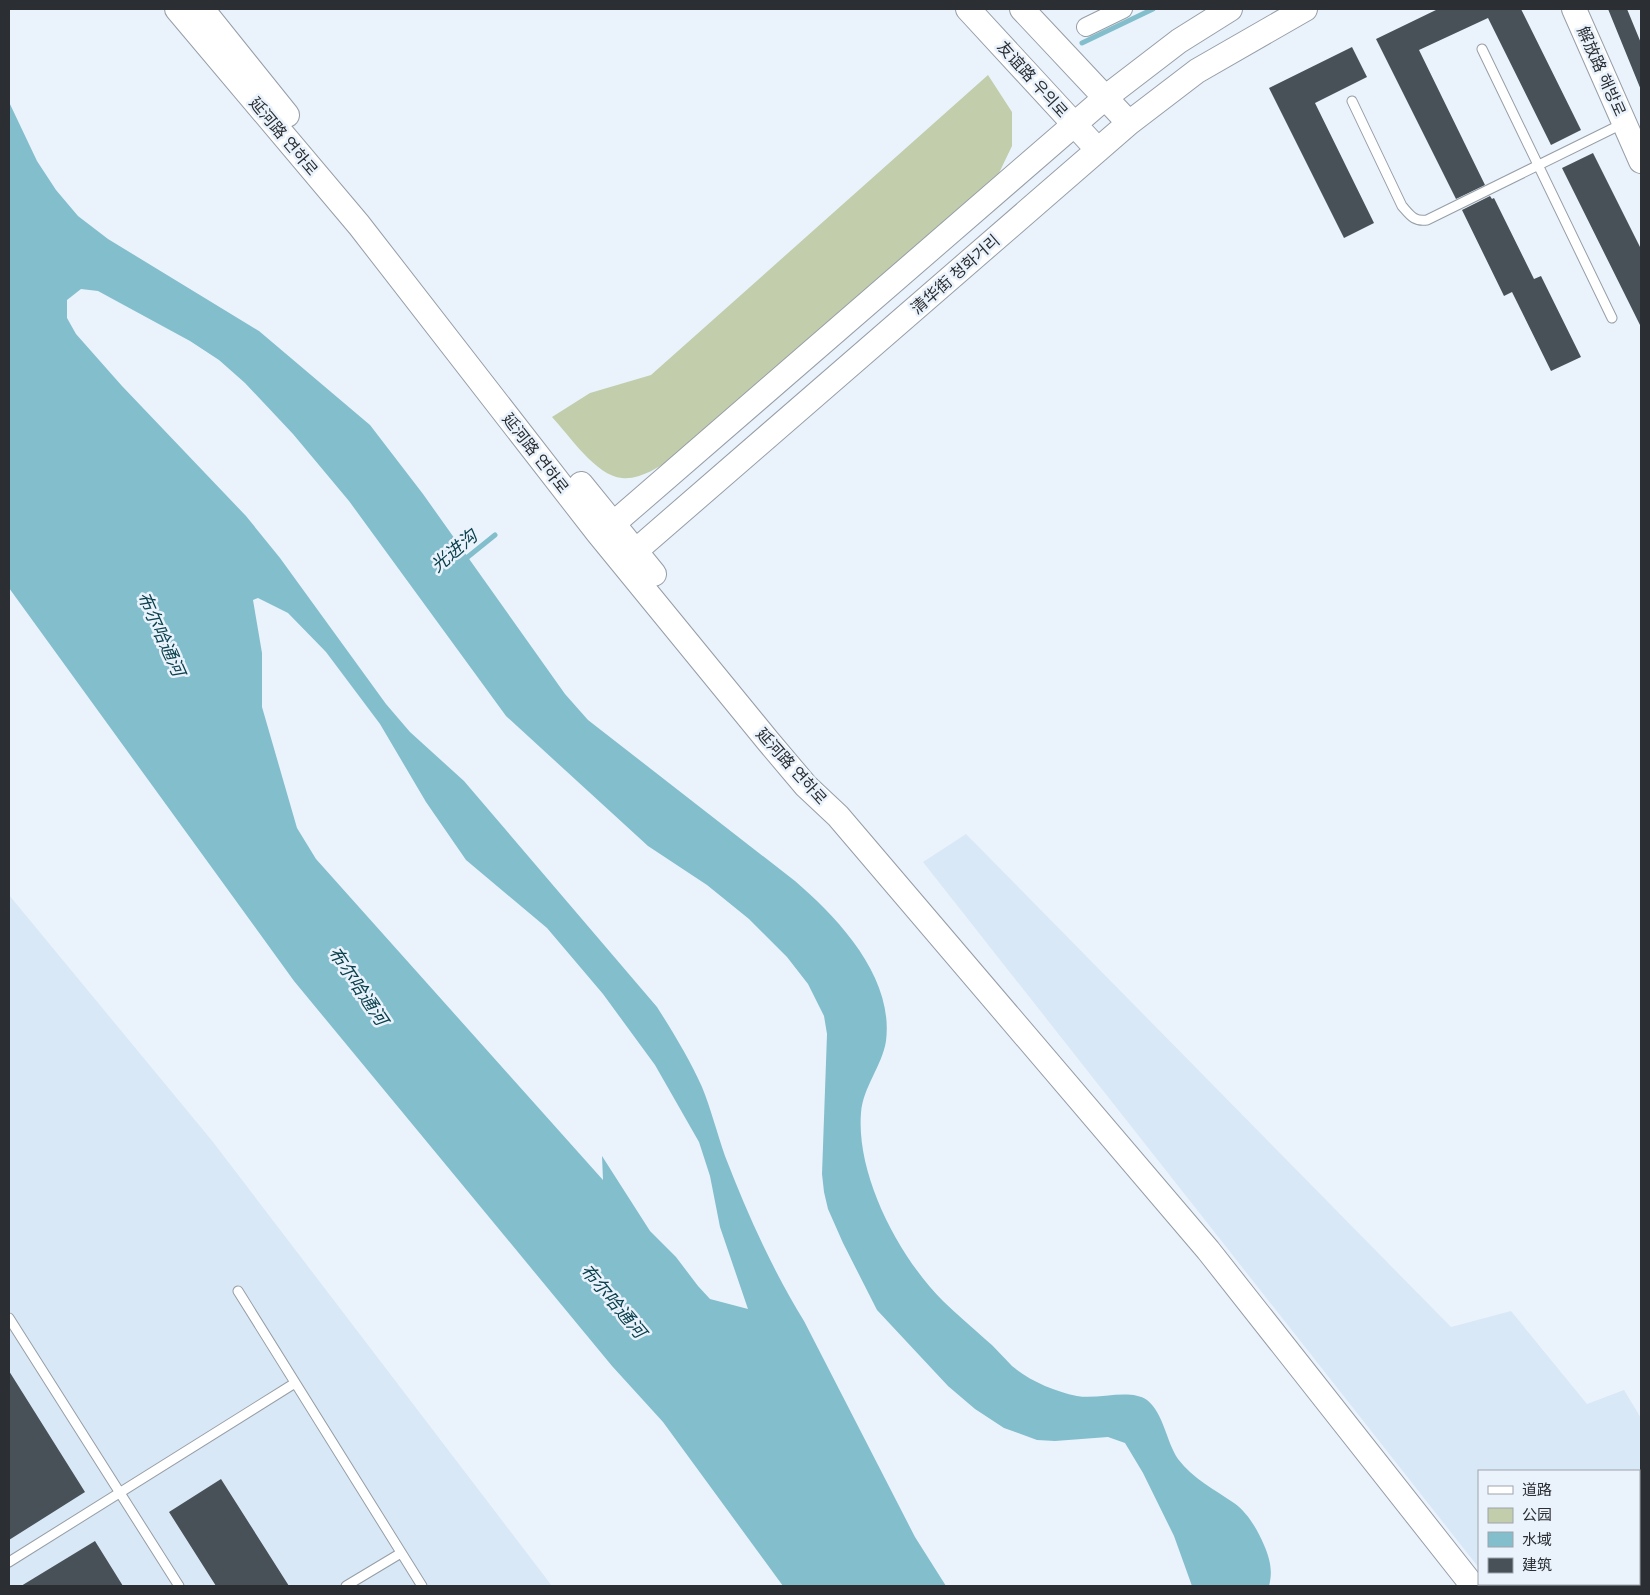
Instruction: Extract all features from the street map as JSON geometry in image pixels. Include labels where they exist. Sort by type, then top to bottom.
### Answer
[{"type":"main road","name":"延河路 연하로","points":[[177,9],[359,225],[629,556],[768,742],[806,786],[838,816],[1208,1250],[1472,1586]]},
{"type":"main road","name":"延河路 연하로","points":[[202,9],[606,528]]},
{"type":"main road","name":"友谊路 우의로","points":[[968,9],[1098,150]]},
{"type":"main road","points":[[1022,9],[1129,122]]},
{"type":"main road","points":[[606,528],[1106,98],[1179,41],[1230,9]]},
{"type":"main road","name":"清华街 청화거리","points":[[629,556],[1129,122],[1198,70],[1305,9]]},
{"type":"main road","name":"解放路 해방로","points":[[1578,12],[1629,127],[1641,161]]},
{"type":"street","points":[[1086,27],[1123,9]]},
{"type":"lane","points":[[1482,49],[1612,318]]},
{"type":"lane","points":[[1352,101],[1402,206],[1412,218],[1418,221],[1426,220],[1538,165],[1629,127]]},
{"type":"lane","points":[[238,1291],[422,1586]]},
{"type":"lane","points":[[9,1318],[179,1586]]},
{"type":"lane","points":[[9,1562],[295,1384]]},
{"type":"lane","points":[[346,1586],[401,1552]]},
{"type":"shaded area","points":[[966,834],[1451,1327],[1511,1311],[1587,1404],[1624,1390],[1641,1418],[1641,1539],[1640,1470],[1478,1470],[1478,1567],[923,862]]},
{"type":"shaded area","points":[[9,895],[213,1142],[552,1586],[9,1586]]},
{"type":"green space","points":[[988,75],[1012,112],[1012,146],[999,173],[672,459],[635,477],[622,478],[612,476],[593,463],[552,417],[590,393],[651,375]]},
{"type":"water","name":"布尔哈通河","points":[[9,102],[37,161],[56,190],[78,216],[108,239],[259,331],[370,425],[423,494],[565,694],[588,720],[795,881],[845,931],[860,951],[872,972],[881,994],[886,1017],[884,1050],[862,1103],[861,1137],[873,1189],[896,1239],[911,1262],[943,1301],[992,1345],[1012,1366],[1034,1381],[1077,1396],[1132,1395],[1147,1400],[1161,1420],[1174,1452],[1184,1466],[1197,1478],[1239,1507],[1252,1522],[1269,1560],[1271,1575],[1269,1586],[1192,1586],[1174,1536],[1143,1473],[1125,1443],[1108,1437],[1055,1441],[1037,1440],[1004,1428],[975,1409],[948,1386],[877,1310],[843,1243],[828,1209],[824,1192],[822,1174],[827,1034],[824,1016],[808,984],[787,957],[749,919],[707,885],[648,846],[506,716],[349,501],[293,434],[245,383],[219,360],[190,341],[98,291],[81,289],[67,300],[67,318],[76,334],[122,386],[246,516],[280,558],[386,704],[410,732],[464,781],[657,1007],[681,1046],[702,1087],[733,1177],[771,1261],[804,1321],[915,1537],[946,1586],[783,1586],[663,1422],[612,1366],[294,981],[9,588]],"holes":[[[258,598],[288,613],[326,652],[380,724],[426,802],[466,860],[547,928],[603,994],[655,1065],[699,1142],[710,1176],[720,1227],[748,1309],[710,1299],[676,1257],[650,1231],[602,1156],[603,1180],[316,859],[297,828],[262,707],[262,653],[253,600]]]},
{"type":"building","points":[[1438,9],[1521,9],[1581,130],[1551,145],[1488,18],[1419,50],[1485,185],[1456,199],[1376,39]]},
{"type":"building","points":[[1608,9],[1627,9],[1641,43],[1641,90]]},
{"type":"building","points":[[1352,47],[1367,77],[1315,103],[1374,223],[1344,238],[1269,88]]},
{"type":"building","points":[[1593,153],[1641,249],[1641,327],[1562,168]]},
{"type":"building","points":[[1490,196],[1492,199],[1494,198],[1534,279],[1541,276],[1581,357],[1551,371],[1512,292],[1504,296],[1462,210]]},
{"type":"building","points":[[9,1371],[85,1492],[9,1540]]},
{"type":"building","points":[[221,1479],[289,1586],[216,1586],[169,1512]]},
{"type":"building","points":[[95,1541],[123,1586],[21,1586]]},
{"type":"waterway","name":"光进沟","points":[[1082,43],[1153,9]]},
{"type":"waterway","name":"光进沟","points":[[464,560],[495,535]]}]
